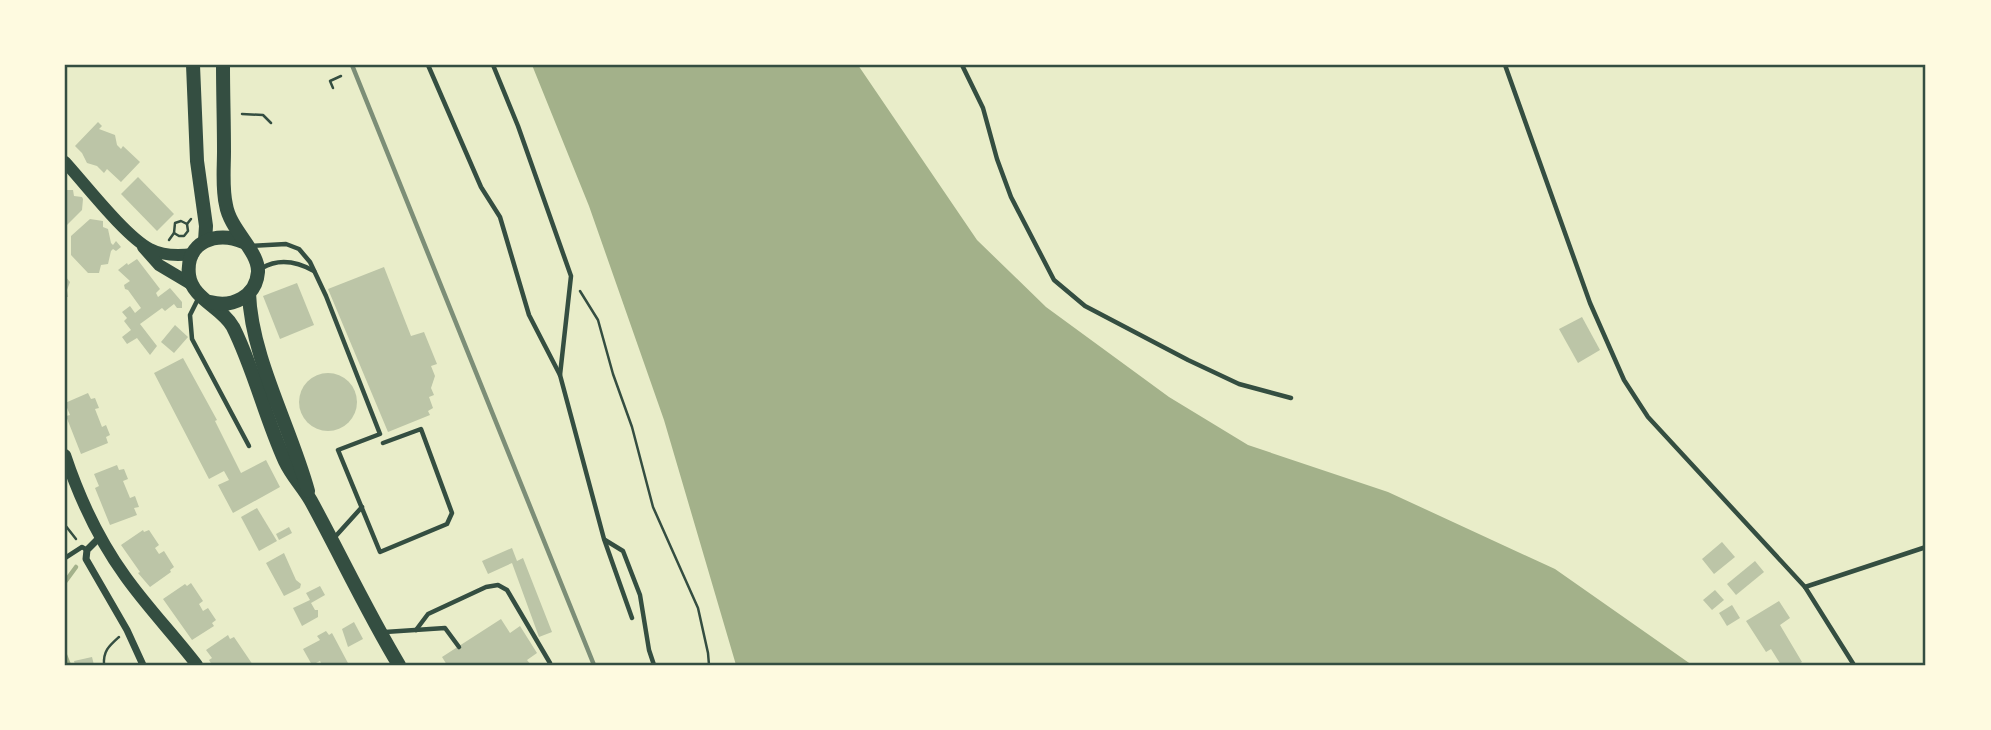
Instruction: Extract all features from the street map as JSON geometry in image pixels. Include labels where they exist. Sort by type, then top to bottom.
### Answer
[{"type":"main road","points":[[193,65],[197,162],[206,226],[205,241]]},
{"type":"main road","points":[[200,293],[226,305],[235,303],[249,293],[257,272],[255,258],[226,206],[223,65]]},
{"type":"main road","points":[[245,244],[224,236],[205,241],[193,254],[189,270],[200,293],[232,326],[284,460],[310,499],[330,541],[399,665]]},
{"type":"main road","points":[[249,293],[251,321],[256,340],[298,455],[310,499]]},
{"type":"street","points":[[65,162],[159,265],[200,293]]},
{"type":"street","points":[[141,244],[160,253],[193,254]]},
{"type":"street","points":[[65,455],[79,494],[124,575],[197,665]]},
{"type":"street","points":[[100,536],[84,548],[86,559],[127,630],[143,665]]},
{"type":"lane","points":[[428,65],[481,187],[499,217],[529,315],[560,375],[604,539],[632,618]]},
{"type":"lane","points":[[493,65],[518,126],[571,276],[560,375]]},
{"type":"lane","points":[[962,65],[983,108],[1011,197],[1054,280],[1085,306],[1188,360],[1239,384],[1291,398]]},
{"type":"lane","points":[[1505,65],[1590,303],[1624,380],[1648,417],[1805,587],[1854,665]]},
{"type":"lane","points":[[245,244],[276,243],[293,246],[303,252],[314,271],[380,434],[338,450],[380,552],[447,524],[453,513],[421,429],[383,443]]},
{"type":"lane","points":[[257,272],[269,264],[287,262],[314,271]]},
{"type":"lane","points":[[200,293],[190,315],[192,339],[248,446]]},
{"type":"lane","points":[[330,541],[362,507]]},
{"type":"lane","points":[[604,539],[623,551],[640,595],[654,665]]},
{"type":"lane","points":[[1805,587],[1926,547]]},
{"type":"lane","points":[[65,558],[84,548]]},
{"type":"lane","points":[[416,630],[428,614],[486,587],[498,585],[507,590],[550,665]]},
{"type":"lane","points":[[379,632],[445,628],[459,647]]},
{"type":"path","points":[[333,88],[330,81],[341,76]]},
{"type":"path","points":[[242,114],[263,115],[271,123]]},
{"type":"path","points":[[187,224],[192,218]]},
{"type":"path","points":[[165,245],[174,233],[175,223],[181,221],[187,224],[189,229],[186,234],[179,236],[174,233]]},
{"type":"path","points":[[571,276],[598,320],[612,374],[632,427],[653,507],[698,608],[709,665]]},
{"type":"path","points":[[65,525],[84,548]]},
{"type":"path","points":[[104,665],[103,655],[106,650],[127,630]]},
{"type":"shaded area","points":[[532,65],[858,65],[977,240],[1046,307],[1169,397],[1248,445],[1388,492],[1555,569],[1692,665],[736,665],[664,420],[589,206]]},
{"type":"building","points":[[98,122],[102,126],[99,129],[115,135],[117,145],[121,149],[123,146],[140,162],[121,182],[107,169],[104,173],[97,166],[87,163],[75,146]]},
{"type":"building","points":[[138,177],[174,214],[157,231],[121,194]]},
{"type":"building","points":[[65,190],[73,190],[74,196],[83,199],[82,210],[65,227]]},
{"type":"building","points":[[90,219],[103,221],[111,243],[113,245],[116,241],[121,247],[111,251],[108,264],[101,265],[99,273],[88,273],[71,255],[71,236]]},
{"type":"building","points":[[137,259],[160,289],[156,293],[158,297],[170,288],[182,302],[182,308],[177,308],[174,304],[165,311],[162,308],[140,324],[157,346],[150,355],[137,338],[127,344],[122,337],[131,330],[124,321],[127,318],[122,312],[130,306],[135,313],[141,308],[125,289],[124,285],[130,281],[118,270]]},
{"type":"building","points":[[384,267],[411,336],[424,332],[437,364],[431,366],[435,376],[431,388],[434,395],[429,397],[433,408],[428,411],[430,415],[388,432],[328,289]]},
{"type":"building","points":[[65,276],[70,282],[68,297],[65,297]]},
{"type":"building","points":[[297,283],[314,325],[280,339],[263,296]]},
{"type":"building","points":[[1582,317],[1600,350],[1578,363],[1559,329]]},
{"type":"building","points":[[175,325],[188,337],[174,353],[161,342]]},
{"type":"building","points":[[183,358],[217,420],[215,421],[241,473],[266,460],[280,487],[233,513],[218,485],[229,480],[224,471],[209,479],[154,373]]},
{"type":"building","points":[[328,373],[344,378],[352,386],[357,402],[352,418],[344,426],[328,431],[312,426],[304,418],[299,402],[304,386],[312,378]]},
{"type":"building","points":[[88,393],[91,399],[95,398],[99,408],[95,409],[102,427],[106,425],[110,435],[106,437],[108,443],[81,454],[66,416],[70,415],[65,403]]},
{"type":"building","points":[[117,465],[119,470],[124,469],[128,479],[123,481],[130,498],[135,496],[139,507],[134,508],[137,515],[110,525],[95,488],[99,486],[94,474]]},
{"type":"building","points":[[257,508],[277,541],[259,551],[241,517]]},
{"type":"building","points":[[289,527],[292,533],[279,540],[276,534]]},
{"type":"building","points":[[143,530],[149,530],[159,545],[155,548],[159,554],[164,551],[174,567],[150,587],[121,545]]},
{"type":"building","points":[[1722,542],[1735,557],[1714,574],[1702,559]]},
{"type":"building","points":[[512,548],[517,561],[523,558],[552,632],[539,637],[512,563],[488,574],[482,561]]},
{"type":"building","points":[[284,553],[296,580],[301,584],[300,588],[284,596],[266,563]]},
{"type":"building","points":[[1755,561],[1764,572],[1736,595],[1727,584]]},
{"type":"building","points":[[191,583],[203,601],[199,604],[203,611],[208,608],[216,620],[212,623],[214,626],[192,640],[163,599],[185,584],[187,586]]},
{"type":"building","points":[[320,586],[325,595],[311,603],[315,610],[318,610],[318,617],[302,626],[293,608],[310,600],[306,593]]},
{"type":"building","points":[[1715,590],[1724,600],[1712,610],[1703,600]]},
{"type":"building","points":[[1779,601],[1790,618],[1780,625],[1802,662],[1797,665],[1781,665],[1771,649],[1766,652],[1746,621]]},
{"type":"building","points":[[1732,605],[1740,618],[1727,626],[1719,613]]},
{"type":"building","points":[[501,619],[510,633],[520,626],[537,653],[527,660],[531,665],[447,665],[442,657]]},
{"type":"building","points":[[354,622],[363,639],[348,647],[342,629]]},
{"type":"building","points":[[326,631],[329,635],[332,633],[349,665],[322,665],[320,661],[312,665],[303,649],[320,640],[317,636]]},
{"type":"building","points":[[228,635],[230,639],[234,637],[253,665],[212,665],[209,660],[212,658],[206,650]]},
{"type":"building","points":[[92,657],[94,665],[75,665],[74,661]]},
{"type":"waterway","points":[[65,582],[76,567]]},
{"type":"waterway","points":[[65,655],[69,665]]},
{"type":"railway","points":[[352,65],[594,665]]}]
